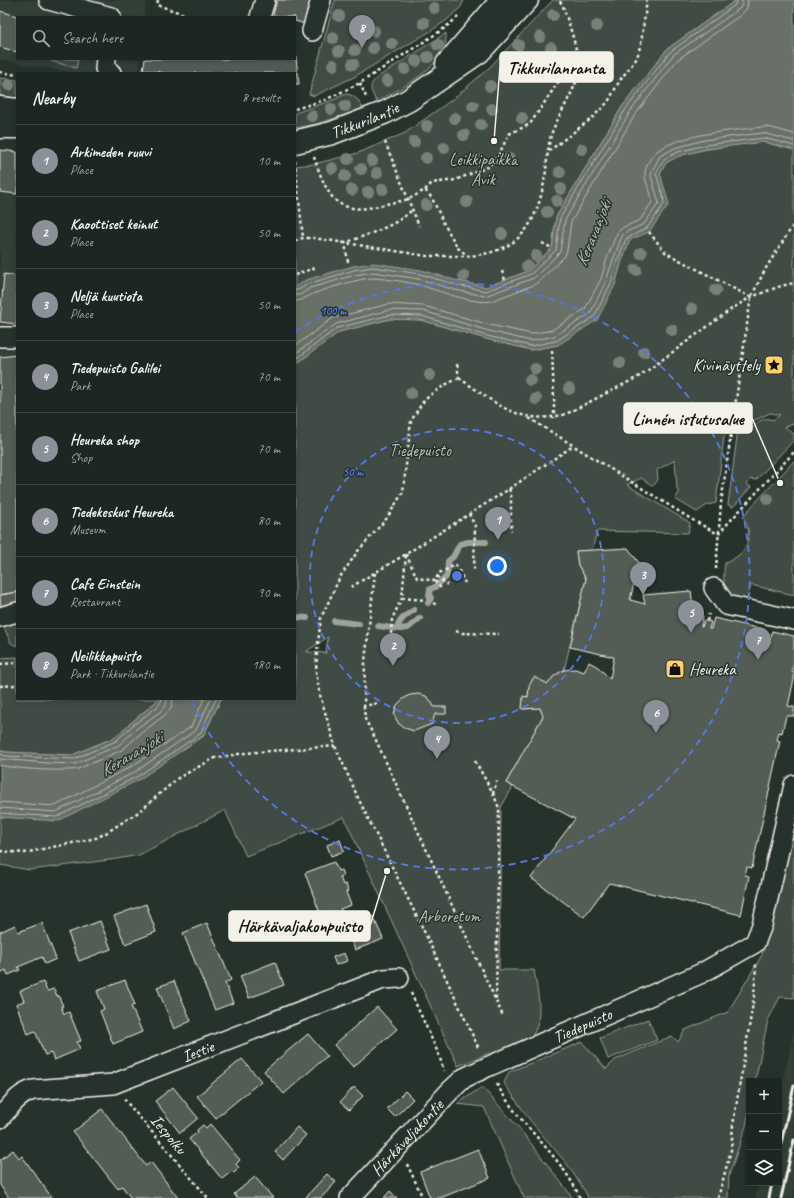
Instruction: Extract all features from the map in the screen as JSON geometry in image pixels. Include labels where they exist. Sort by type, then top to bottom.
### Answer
[{"type":"main road","name":"Tikkurilantie","points":[[428,86],[502,0]]},
{"type":"main road","name":"Tikkurilantie","points":[[296,142],[332,133],[386,112],[409,100],[479,52],[527,0]]},
{"type":"main road","points":[[0,108],[16,110]]},
{"type":"main road","points":[[0,127],[16,128]]},
{"type":"street","points":[[49,0],[107,16]]},
{"type":"street","points":[[260,16],[265,0]]},
{"type":"street","points":[[312,31],[321,0]]},
{"type":"street","points":[[106,60],[105,68],[110,72]]},
{"type":"street","points":[[0,337],[16,337]]},
{"type":"street","points":[[714,588],[726,605],[794,620]]},
{"type":"street","points":[[0,617],[16,612]]},
{"type":"street","points":[[755,943],[762,925],[794,785]]},
{"type":"street","name":"Tiedepuisto","points":[[464,1078],[702,973],[755,943]]},
{"type":"street","name":"Iestie","points":[[0,1118],[19,1097],[26,1092],[33,1090],[113,1084],[383,979],[399,978]]},
{"type":"street","name":"Härkävaljakontie","points":[[350,1198],[464,1078]]},
{"type":"path","points":[[158,0],[157,5],[190,16]]},
{"type":"path","points":[[296,241],[303,238],[314,238],[427,256],[468,256],[503,247],[518,239],[534,217],[543,186],[552,133],[571,94],[579,72],[578,58],[564,6],[559,0]]},
{"type":"path","points":[[548,152],[591,119],[608,102],[620,80],[637,58],[641,43],[647,0]]},
{"type":"path","points":[[296,109],[326,100],[360,83],[442,30],[462,14]]},
{"type":"path","points":[[314,155],[321,178],[334,199],[343,205],[364,209],[409,199],[425,190],[432,183],[455,180],[488,167],[498,156],[509,134],[530,124],[563,75],[578,58]]},
{"type":"path","points":[[0,72],[16,75]]},
{"type":"path","points":[[360,83],[367,99]]},
{"type":"path","points":[[385,142],[419,226]]},
{"type":"path","points":[[296,168],[303,238]]},
{"type":"path","points":[[425,190],[432,198],[444,224],[458,248],[468,256]]},
{"type":"path","points":[[345,243],[377,232],[406,216],[413,209]]},
{"type":"path","points":[[707,622],[714,588],[718,534],[751,297],[766,268],[794,224]]},
{"type":"path","points":[[650,232],[666,253],[751,297]]},
{"type":"path","points":[[345,243],[348,262]]},
{"type":"path","points":[[542,243],[552,248]]},
{"type":"path","points":[[488,252],[490,256]]},
{"type":"path","points":[[296,275],[317,267]]},
{"type":"path","points":[[502,272],[505,280]]},
{"type":"path","points":[[528,417],[554,418],[581,407],[640,376],[730,310],[751,297],[794,283]]},
{"type":"path","points":[[552,350],[554,418]]},
{"type":"path","points":[[457,364],[459,378],[509,411],[528,417],[718,534]]},
{"type":"path","points":[[459,378],[430,395],[416,411],[411,421],[403,492],[387,518],[358,551],[340,577],[321,618],[316,652],[316,672],[320,695],[335,746],[423,929],[487,1067],[502,1094],[523,1122],[564,1168],[580,1198]]},
{"type":"path","points":[[351,587],[509,489],[574,446]]},
{"type":"path","points":[[718,534],[794,452]]},
{"type":"path","points":[[509,489],[511,494],[511,531]]},
{"type":"path","points":[[469,514],[475,526],[474,572]]},
{"type":"path","points":[[406,554],[417,578],[436,581]]},
{"type":"path","points":[[391,634],[392,619],[402,598],[406,554]]},
{"type":"path","points":[[443,590],[436,581],[438,573],[456,565],[465,583]]},
{"type":"path","points":[[375,572],[365,661],[365,718],[503,1016]]},
{"type":"path","points":[[437,576],[447,585]]},
{"type":"path","points":[[402,598],[425,600]]},
{"type":"path","points":[[433,603],[437,605]]},
{"type":"path","points":[[456,631],[462,633],[499,634]]},
{"type":"path","points":[[0,664],[16,663]]},
{"type":"path","points":[[0,686],[16,685]]},
{"type":"path","points":[[364,706],[380,702]]},
{"type":"path","points":[[0,851],[24,852],[96,838],[140,811],[178,778],[215,758],[244,753],[335,746]]},
{"type":"path","points":[[475,761],[493,793],[499,808],[496,1001]]},
{"type":"path","points":[[493,793],[497,781]]},
{"type":"path","points":[[718,1198],[731,1150],[733,1125],[754,997],[756,974],[755,943]]},
{"type":"path","points":[[399,978],[407,986],[439,1056],[450,1091]]},
{"type":"path","name":"Iespolku","points":[[113,1084],[122,1097],[208,1198]]},
{"type":"path","points":[[404,1158],[423,1198]]},
{"type":"shaded area","points":[[0,0],[146,0],[144,16],[16,16],[16,60],[140,60],[139,72],[68,72],[0,60]]},
{"type":"shaded area","points":[[0,149],[16,151],[16,587],[0,589]]},
{"type":"shaded area","points":[[794,1031],[794,1198],[755,1198],[758,1186],[782,1186],[782,1083]]},
{"type":"green space","points":[[335,0],[464,0],[461,7],[447,20],[429,32],[354,77],[314,96],[309,94]]},
{"type":"green space","name":"Leikkipaikka Åvik","points":[[553,0],[736,0],[667,49],[622,107],[556,217],[552,248],[528,271],[486,287],[458,281],[306,280],[296,286],[296,166],[314,164],[358,153],[405,133],[453,99],[489,68]]},
{"type":"green space","points":[[446,33],[444,49],[432,66],[403,87],[376,101],[371,86],[378,77]]},
{"type":"green space","points":[[52,60],[78,60],[76,68]]},
{"type":"green space","points":[[0,78],[16,80],[16,98],[0,96]]},
{"type":"green space","points":[[346,94],[356,98],[363,109],[316,124],[296,128],[296,113]]},
{"type":"green space","name":"Arboretum","points":[[764,142],[794,150],[794,424],[785,427],[794,434],[794,440],[756,480],[751,479],[746,484],[751,487],[733,507],[728,505],[738,429],[724,436],[716,503],[707,505],[697,512],[675,499],[679,493],[677,489],[675,460],[657,470],[658,480],[653,486],[641,478],[627,485],[690,523],[688,533],[597,531],[592,550],[576,551],[578,565],[586,579],[564,670],[554,676],[548,684],[534,677],[529,686],[528,697],[523,697],[523,709],[540,708],[543,716],[506,783],[513,787],[501,807],[499,970],[534,970],[539,1014],[538,1022],[531,1037],[492,1054],[489,1053],[458,1066],[344,817],[246,856],[225,810],[139,855],[30,870],[0,865],[0,817],[203,737],[221,700],[296,700],[296,364],[339,332],[390,319],[421,320],[486,339],[531,350],[558,345],[615,285],[621,263],[630,240],[666,194],[660,174],[666,163],[673,158],[697,151]],"holes":[[[770,413],[780,415],[773,420],[761,420],[752,429],[749,429],[747,424]],[[328,637],[326,653],[307,652],[307,651]]]},
{"type":"green space","points":[[794,461],[794,595],[751,585],[746,603],[738,600],[728,593],[724,583],[725,563],[733,560],[739,555],[747,544],[747,523],[743,516]]},
{"type":"green space","points":[[16,621],[16,646],[11,643],[3,625]]},
{"type":"green space","points":[[16,657],[16,700],[158,700],[113,738],[72,755],[6,752],[0,750],[0,658]]},
{"type":"green space","points":[[794,820],[794,998],[780,997],[768,1020],[756,1078],[746,1078],[746,1126],[729,1175],[728,1198],[588,1198],[567,1164],[529,1119],[504,1083],[509,1072],[582,1042],[606,1069],[615,1060],[672,1036],[678,1042],[685,1030],[728,1012],[762,955]]},
{"type":"green space","points":[[648,1019],[657,1040],[608,1059],[600,1038]]},
{"type":"green space","points":[[482,1087],[519,1128],[573,1198],[524,1198],[484,1107],[457,1104]]},
{"type":"water","name":"Keravanjoki","points":[[736,0],[794,0],[794,150],[764,142],[706,149],[679,156],[666,163],[660,174],[669,204],[649,232],[630,240],[621,263],[615,285],[597,320],[558,345],[531,350],[486,339],[421,320],[390,319],[339,332],[296,364],[296,286],[306,280],[353,266],[373,263],[421,270],[458,281],[486,287],[528,271],[552,248],[556,217],[622,107],[667,49]]},
{"type":"water","name":"Keravanjoki","points":[[158,700],[221,700],[203,736],[140,779],[58,821],[0,817],[0,750],[6,752],[72,755],[113,738]]},
{"type":"building","points":[[277,0],[316,0],[309,25],[296,21],[296,16],[273,15]]},
{"type":"building","points":[[0,11],[17,16],[16,52],[0,47]]},
{"type":"building","points":[[296,58],[299,84],[296,84],[296,72],[158,72],[143,70],[145,60],[296,60]]},
{"type":"building","points":[[143,70],[158,72],[143,72]]},
{"type":"building","points":[[0,150],[16,152],[16,194],[0,192]]},
{"type":"building","points":[[4,274],[16,276],[16,324],[0,322]]},
{"type":"building","points":[[16,355],[16,592],[0,595],[0,357]]},
{"type":"building","points":[[628,548],[639,563],[630,600],[645,604],[643,595],[691,591],[694,614],[703,616],[701,627],[704,621],[707,621],[711,622],[709,629],[711,629],[714,618],[765,630],[763,641],[770,643],[772,631],[794,636],[794,662],[792,672],[794,672],[794,679],[788,706],[794,707],[794,716],[786,716],[782,733],[779,732],[777,740],[780,741],[752,868],[747,867],[745,875],[749,876],[741,915],[609,883],[584,917],[531,878],[575,819],[506,783],[543,716],[540,708],[522,709],[523,696],[528,697],[529,686],[534,677],[548,684],[554,676],[564,670],[575,669],[584,672],[589,662],[598,667],[610,679],[614,657],[570,647],[586,579],[578,565],[576,551]]},
{"type":"building","points":[[16,592],[16,605],[1,608],[0,595]]},
{"type":"building","points":[[418,694],[426,696],[434,707],[446,707],[446,714],[435,714],[432,724],[414,731],[399,724],[394,715],[397,705],[403,699],[410,695]]},
{"type":"building","points":[[340,840],[344,851],[331,856],[327,845]]},
{"type":"building","points":[[334,862],[338,871],[341,870],[343,876],[340,877],[343,885],[346,884],[348,891],[346,892],[351,905],[340,909],[342,913],[334,916],[332,911],[321,916],[305,873]]},
{"type":"building","points":[[146,904],[156,932],[125,944],[114,916]]},
{"type":"building","points":[[373,916],[383,939],[355,950],[344,923],[361,917],[363,920]]},
{"type":"building","points":[[100,921],[111,949],[79,961],[68,933]]},
{"type":"building","points":[[42,923],[56,959],[45,964],[42,957],[18,967],[20,970],[8,975],[6,970],[0,973],[0,932],[15,925],[18,932]]},
{"type":"building","points":[[207,923],[231,980],[225,983],[233,1003],[215,1010],[183,933]]},
{"type":"building","points":[[344,953],[347,961],[336,965],[333,957]]},
{"type":"building","points":[[275,962],[284,985],[249,998],[240,976]]},
{"type":"building","points":[[125,980],[135,1005],[131,1006],[142,1032],[113,1044],[100,1011],[104,1009],[97,991]]},
{"type":"building","points":[[174,981],[191,1021],[174,1029],[157,987]]},
{"type":"building","points":[[43,982],[47,991],[54,989],[57,996],[58,995],[63,1006],[61,1006],[64,1014],[69,1012],[81,1041],[77,1042],[80,1049],[54,1060],[51,1053],[45,1055],[35,1031],[28,1034],[16,1004],[24,1001],[20,991]]},
{"type":"building","points":[[377,1007],[397,1029],[353,1067],[334,1045]]},
{"type":"building","points":[[308,1034],[327,1056],[284,1094],[264,1071]]},
{"type":"building","points":[[242,1059],[261,1081],[216,1118],[197,1096]]},
{"type":"building","points":[[173,1087],[198,1118],[180,1133],[155,1101]]},
{"type":"building","points":[[354,1087],[363,1096],[349,1110],[340,1102]]},
{"type":"building","points":[[405,1091],[413,1099],[395,1117],[387,1109]]},
{"type":"building","points":[[102,1109],[146,1166],[151,1162],[178,1198],[131,1198],[122,1186],[118,1189],[73,1132]]},
{"type":"building","points":[[210,1124],[240,1160],[236,1164],[239,1168],[234,1173],[232,1171],[222,1179],[189,1139],[198,1132],[197,1130],[203,1125],[206,1128]]},
{"type":"building","points":[[297,1127],[306,1135],[283,1160],[275,1152]]},
{"type":"building","points":[[478,1149],[490,1178],[440,1198],[430,1198],[420,1172]]},
{"type":"building","points":[[13,1150],[19,1158],[22,1156],[52,1198],[9,1198],[0,1185],[0,1160]]},
{"type":"building","points":[[327,1174],[336,1182],[321,1198],[305,1198]]},
{"type":"building","points":[[255,1177],[273,1198],[237,1198],[234,1194]]},
{"type":"building","points":[[390,1191],[397,1198],[384,1198]]},
{"type":"waterway","points":[[428,603],[431,598],[429,595],[430,589],[435,587],[447,576],[448,561],[453,557],[460,544],[468,542],[486,542]]},
{"type":"waterway","points":[[397,628],[400,622],[414,610]]},
{"type":"waterway","points":[[296,617],[307,618]]},
{"type":"waterway","points":[[378,626],[400,629],[408,628],[420,618]]},
{"type":"waterway","points":[[334,621],[359,624]]},
{"type":"railway","points":[[779,1150],[794,1086]]},
{"type":"railway","points":[[781,1198],[794,1140]]},
{"type":"railway","points":[[769,1198],[771,1186]]},
{"type":"place","name":"Neilikkapuisto","points":[[362,48]]},
{"type":"place","name":"Tikkurilanranta","points":[[494,141]]},
{"type":"place","name":"Kivinäyttely","points":[[774,365]]},
{"type":"place","name":"Linnén istutusalue","points":[[780,483]]},
{"type":"place","name":"Arkimeden ruuvi","points":[[498,540]]},
{"type":"place","name":"Neljä kuutiota","points":[[643,595]]},
{"type":"place","name":"Heureka shop","points":[[691,633]]},
{"type":"place","name":"Cafe Einstein","points":[[758,660]]},
{"type":"place","name":"Kaoottiset keinut","points":[[393,666]]},
{"type":"place","name":"Heureka","points":[[675,669]]},
{"type":"place","name":"Tiedekeskus Heureka","points":[[656,733]]},
{"type":"place","name":"Tiedepuisto Galilei","points":[[437,759]]},
{"type":"place","name":"Härkävaljakonpuisto","points":[[387,871]]}]
